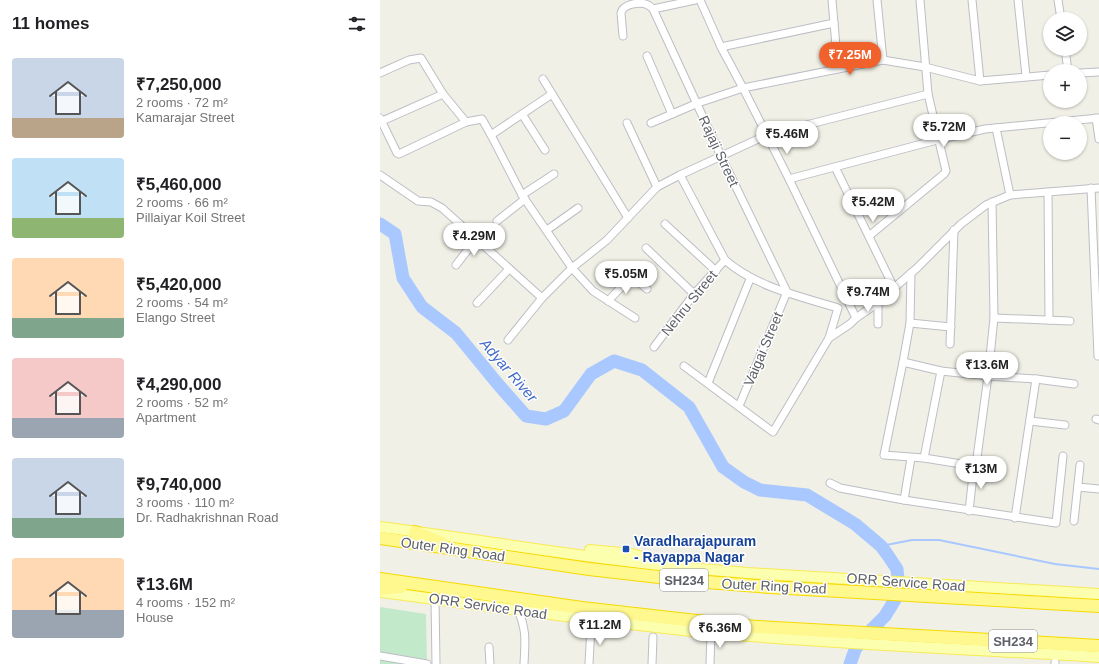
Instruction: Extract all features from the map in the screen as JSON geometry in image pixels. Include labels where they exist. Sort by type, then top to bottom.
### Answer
[{"type":"highway","points":[[415,532],[459,550]]},
{"type":"highway","name":"Outer Ring Road","points":[[380,538],[636,575],[727,584],[853,591],[884,587],[1099,606]]},
{"type":"highway","name":"SH234","points":[[380,579],[590,609],[741,626],[1099,646]]},
{"type":"highway","points":[[380,590],[422,585]]},
{"type":"main road","name":"ORR Service Road","points":[[380,527],[664,565],[884,587]]},
{"type":"main road","name":"ORR Service Road","points":[[912,589],[1099,594]]},
{"type":"main road","name":"ORR Service Road","points":[[380,590],[553,615],[656,627],[838,642],[1099,657]]},
{"type":"main road","points":[[553,615],[571,622],[614,629],[656,627]]},
{"type":"street","points":[[623,36],[621,12],[624,7],[642,4],[648,5],[653,9],[695,0]]},
{"type":"street","points":[[700,0],[721,47],[789,179],[856,318]]},
{"type":"street","points":[[832,0],[838,69]]},
{"type":"street","points":[[877,0],[883,60]]},
{"type":"street","points":[[869,236],[944,174],[946,167],[937,140],[928,94],[920,0]]},
{"type":"street","points":[[972,0],[980,81]]},
{"type":"street","points":[[1018,0],[1026,76]]},
{"type":"street","points":[[1058,0],[1060,12]]},
{"type":"street","name":"Rajaji Street","points":[[653,9],[721,156],[787,292]]},
{"type":"street","points":[[721,47],[834,23]]},
{"type":"street","points":[[647,56],[672,114]]},
{"type":"street","points":[[380,73],[409,60],[421,58],[443,94],[466,122]]},
{"type":"street","points":[[651,123],[743,88],[883,60],[925,67],[980,81],[1043,75]]},
{"type":"street","points":[[1087,73],[1099,72]]},
{"type":"street","points":[[543,79],[628,218]]},
{"type":"street","points":[[443,94],[380,120],[397,153],[399,154],[466,122],[482,119],[524,197],[572,268],[593,291],[635,318]]},
{"type":"street","points":[[491,135],[552,94]]},
{"type":"street","points":[[508,340],[542,298],[572,268],[607,240],[657,187],[680,174],[767,135],[928,94]]},
{"type":"street","points":[[522,114],[545,150]]},
{"type":"street","points":[[789,179],[937,140],[986,129],[1098,118],[1099,138]]},
{"type":"street","points":[[627,124],[657,187]]},
{"type":"street","points":[[996,128],[1010,195]]},
{"type":"street","points":[[835,167],[894,288]]},
{"type":"street","points":[[497,221],[524,197],[554,174]]},
{"type":"street","points":[[680,174],[725,260],[735,269],[750,279],[838,308],[829,338],[772,432],[684,366]]},
{"type":"street","points":[[380,175],[418,201],[431,202],[442,208],[542,298]]},
{"type":"street","points":[[1091,188],[1098,356]]},
{"type":"street","points":[[829,338],[878,302],[911,273],[954,230],[986,204],[1010,195],[1099,188]]},
{"type":"street","points":[[1048,192],[1049,320]]},
{"type":"street","points":[[969,511],[974,466],[976,464],[988,376],[994,318],[992,202]]},
{"type":"street","points":[[547,230],[578,208]]},
{"type":"street","points":[[666,224],[716,271]]},
{"type":"street","points":[[950,344],[954,230]]},
{"type":"street","points":[[456,265],[477,238]]},
{"type":"street","points":[[646,248],[694,294]]},
{"type":"street","name":"Nehru Street","points":[[654,347],[694,294],[725,260]]},
{"type":"street","points":[[478,303],[509,269]]},
{"type":"street","points":[[911,273],[910,324],[884,455],[924,458],[974,466]]},
{"type":"street","points":[[608,301],[632,276],[647,289]]},
{"type":"street","points":[[708,383],[750,279]]},
{"type":"street","name":"Vaigai Street","points":[[739,406],[787,292]]},
{"type":"street","points":[[878,302],[878,324]]},
{"type":"street","points":[[994,318],[1070,321]]},
{"type":"street","points":[[910,324],[951,327]]},
{"type":"street","points":[[903,362],[941,371],[1036,379],[1074,384]]},
{"type":"street","points":[[924,458],[941,371]]},
{"type":"street","points":[[1015,518],[1036,379]]},
{"type":"street","points":[[1030,421],[1065,425]]},
{"type":"street","points":[[830,483],[840,488],[904,500],[1056,523],[1063,456]]},
{"type":"street","points":[[904,500],[911,458]]},
{"type":"street","points":[[1074,521],[1080,465]]},
{"type":"street","points":[[1078,487],[1099,489]]},
{"type":"street","points":[[436,599],[436,664]]},
{"type":"street","points":[[518,610],[525,630],[524,664]]},
{"type":"street","points":[[589,664],[591,626]]},
{"type":"street","points":[[710,664],[711,632]]},
{"type":"street","points":[[652,664],[653,637]]},
{"type":"street","points":[[489,647],[490,664]]},
{"type":"street","points":[[380,656],[427,664]]},
{"type":"green space","points":[[380,607],[426,614],[427,664],[380,664]]},
{"type":"waterway","name":"Adyar River","points":[[380,224],[395,234],[403,278],[422,307],[456,333],[526,416],[546,419],[564,411],[591,374],[614,361],[642,370],[689,407],[723,467],[744,482],[760,490],[807,495],[855,524],[881,546],[897,569],[899,589],[896,598],[885,616],[862,639],[855,650],[850,664]]},
{"type":"waterway","points":[[881,546],[912,540],[939,540],[1055,564],[1099,569]]},
{"type":"place","name":"Varadharajapuram - Rayappa Nagar","points":[[626,549]]}]
